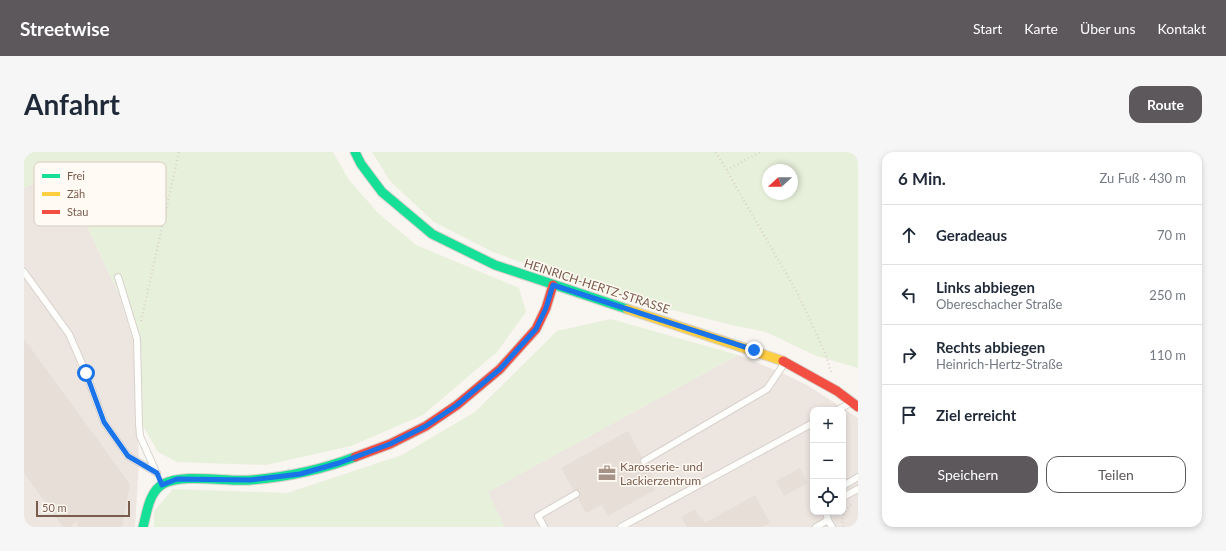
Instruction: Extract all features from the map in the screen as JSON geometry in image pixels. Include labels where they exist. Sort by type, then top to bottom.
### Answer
[{"type":"street","name":"HEINRICH-HERTZ-STRASSE","points":[[355,152],[361,164],[382,192],[432,234],[495,265],[754,350],[785,362],[837,391],[855,404]]},
{"type":"street","points":[[143,527],[151,497],[162,485],[177,479],[250,480],[300,474],[339,463],[390,444],[426,426],[457,405],[500,369],[536,329],[546,308],[553,285]]},
{"type":"lane","points":[[24,272],[69,334],[86,373],[104,422],[128,456],[157,473]]},
{"type":"lane","points":[[118,277],[137,339],[139,430],[162,485]]},
{"type":"lane","points":[[644,461],[767,389],[785,362]]},
{"type":"lane","points":[[621,527],[810,425]]},
{"type":"lane","points":[[846,484],[858,477]]},
{"type":"lane","points":[[846,495],[858,489]]},
{"type":"lane","points":[[544,527],[538,516],[576,494]]},
{"type":"lane","points":[[827,515],[832,527]]},
{"type":"lane","points":[[816,527],[828,520]]},
{"type":"path","points":[[166,210],[179,152]]},
{"type":"path","points":[[716,152],[798,294],[826,355],[837,391]]},
{"type":"path","points":[[727,170],[760,152]]},
{"type":"path","points":[[137,339],[162,226]]},
{"type":"path","points":[[844,527],[843,520],[845,510],[853,504]]},
{"type":"shaded area","points":[[34,184],[34,226],[87,226],[119,295],[133,340],[139,462],[135,527],[24,527],[24,188]]},
{"type":"shaded area","points":[[738,355],[807,385],[841,407],[810,407],[810,515],[846,515],[846,410],[858,418],[858,527],[505,527],[487,492]]},
{"type":"green space","points":[[24,152],[333,152],[349,180],[377,212],[416,245],[519,288],[526,312],[497,352],[423,415],[351,446],[266,465],[177,462],[158,452],[143,426],[141,342],[87,226],[166,226],[166,162],[34,162],[34,184],[24,188]]},
{"type":"green space","points":[[372,152],[858,152],[858,368],[814,355],[766,332],[731,325],[592,289],[491,251],[434,222],[390,181]]},
{"type":"green space","points":[[611,319],[738,355],[488,492],[505,527],[154,527],[154,511],[173,489],[287,493],[402,455],[475,412],[557,331]]},
{"type":"building","points":[[24,339],[130,484],[122,527],[77,527],[78,520],[70,527],[63,527],[24,473]]},
{"type":"building","name":"Karosserie- und Lackierzentrum","points":[[628,431],[653,477],[649,479],[655,490],[608,516],[602,505],[586,513],[561,468]]},
{"type":"building","points":[[800,468],[808,483],[784,496],[776,481]]},
{"type":"building","points":[[755,495],[770,523],[762,527],[687,527],[681,517],[695,509],[705,523]]},
{"type":"traffic: fast","points":[[355,152],[361,164],[382,192],[432,234],[495,265],[627,309]]},
{"type":"traffic: fast","points":[[143,527],[149,503],[155,492],[163,484],[172,481],[193,478],[251,480],[278,477],[317,469],[355,457]]},
{"type":"traffic: slow","points":[[627,309],[783,361]]},
{"type":"traffic: jam","points":[[355,457],[390,444],[426,426],[457,405],[500,369],[536,329],[546,308],[553,285]]},
{"type":"traffic: jam","points":[[783,361],[837,391],[858,407]]},
{"type":"place","name":"Karosserie- und Lackierzentrum","points":[[607,473]]},
{"type":"route","points":[[86,373],[104,422],[128,456],[157,473],[162,485],[177,479],[250,480],[300,474],[339,463],[390,444],[426,426],[457,405],[500,369],[536,329],[546,308],[553,285],[754,350]]}]
